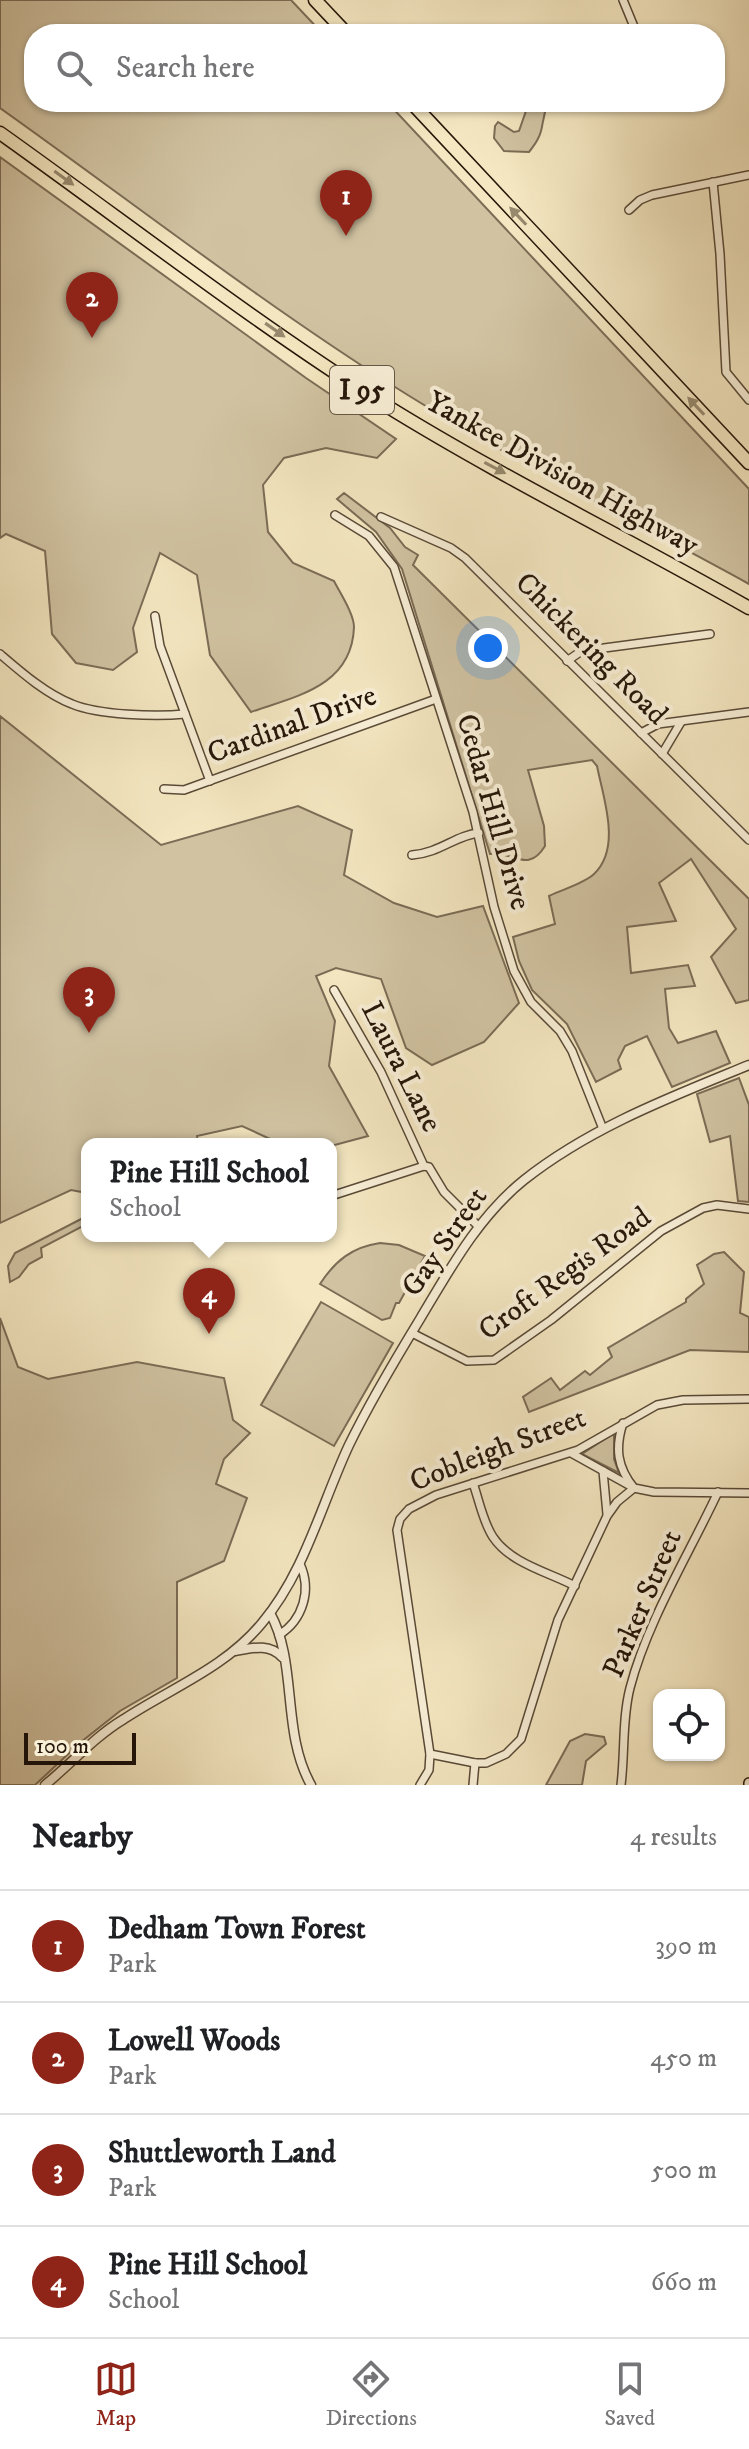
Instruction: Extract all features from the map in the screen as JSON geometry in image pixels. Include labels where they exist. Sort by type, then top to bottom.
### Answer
[{"type":"highway","points":[[315,0],[338,24]]},
{"type":"highway","points":[[420,112],[749,463]]},
{"type":"highway","name":"Yankee Division Highway","points":[[0,133],[363,391],[457,447],[749,608]]},
{"type":"street","points":[[623,0],[633,24]]},
{"type":"street","points":[[629,210],[652,195],[749,175]]},
{"type":"street","points":[[713,182],[726,372],[749,400]]},
{"type":"street","name":"Cedar Hill Drive","points":[[335,515],[369,536],[394,567],[479,833],[494,907],[514,971],[531,1002],[560,1031],[572,1051],[603,1129]]},
{"type":"street","name":"Chickering Road","points":[[381,517],[451,548],[465,558],[749,840]]},
{"type":"street","points":[[155,616],[160,646],[210,781]]},
{"type":"street","points":[[567,661],[589,650],[710,634]]},
{"type":"street","points":[[0,654],[43,687],[75,706],[164,716],[185,714]]},
{"type":"street","name":"Cardinal Drive","points":[[164,789],[184,790],[436,699]]},
{"type":"street","points":[[641,733],[652,725],[749,712]]},
{"type":"street","points":[[662,754],[681,722]]},
{"type":"street","points":[[412,855],[436,851],[467,835],[479,833]]},
{"type":"street","name":"Laura Lane","points":[[334,990],[381,1072],[424,1166]]},
{"type":"street","name":"Gay Street","points":[[45,1785],[79,1753],[124,1718],[197,1677],[234,1651],[270,1613],[300,1564],[353,1438],[412,1333],[478,1226],[524,1180],[603,1129],[661,1100],[749,1065]]},
{"type":"street","name":"Laura Lane","points":[[337,1194],[429,1167],[444,1192],[478,1226]]},
{"type":"street","name":"Croft Regis Road","points":[[412,1333],[467,1361],[482,1363],[494,1360],[551,1320],[661,1231],[703,1208],[717,1205],[749,1209]]},
{"type":"street","name":"Cobleigh Street","points":[[430,1754],[397,1530],[400,1519],[409,1509],[436,1495],[571,1453],[657,1405],[674,1401],[749,1399]]},
{"type":"street","points":[[623,1423],[618,1458],[634,1488]]},
{"type":"street","points":[[571,1453],[647,1492],[749,1493]]},
{"type":"street","points":[[603,1471],[607,1516]]},
{"type":"street","points":[[473,1483],[494,1539],[506,1551],[530,1566],[575,1586]]},
{"type":"street","points":[[420,1785],[429,1770],[430,1754],[486,1763],[506,1754],[521,1739],[546,1653],[575,1586],[607,1516],[617,1502],[634,1488]]},
{"type":"street","name":"Parker Street","points":[[621,1785],[626,1705],[631,1685],[646,1641],[718,1492]]},
{"type":"street","name":"Gay Street","points":[[279,1635],[294,1623],[301,1610],[306,1577],[300,1564]]},
{"type":"street","points":[[270,1613],[279,1635],[284,1661],[297,1754],[311,1785]]},
{"type":"street","points":[[234,1651],[268,1648],[275,1650],[284,1661]]},
{"type":"street","points":[[473,1785],[475,1763]]},
{"type":"street","points":[[54,1777],[61,1785]]},
{"type":"shaded area","points":[[0,0],[291,0],[314,24],[24,24],[24,112],[396,112],[749,489],[749,584],[526,464],[395,387],[245,285],[0,108]]},
{"type":"shaded area","points":[[526,112],[545,112],[541,133],[529,152],[504,151],[494,138],[498,122],[514,132],[519,131]]},
{"type":"shaded area","points":[[0,157],[306,378],[396,439],[377,458],[326,448],[284,458],[263,485],[268,532],[293,563],[334,581],[353,622],[351,647],[344,663],[319,686],[251,712],[210,655],[197,575],[160,553],[133,628],[137,652],[113,670],[76,663],[52,634],[45,551],[6,534],[0,538]]},
{"type":"shaded area","points":[[344,493],[390,528],[405,547],[418,555],[413,565],[749,899],[749,1000],[736,1003],[711,957],[736,929],[691,859],[659,883],[676,921],[627,927],[631,973],[688,965],[695,986],[665,989],[669,1028],[678,1043],[716,1031],[730,1063],[672,1087],[647,1036],[625,1046],[618,1060],[621,1069],[596,1082],[567,1024],[532,990],[519,961],[513,937],[555,924],[549,896],[589,878],[602,863],[607,851],[608,822],[597,766],[592,760],[528,770],[544,826],[545,846],[539,854],[526,860],[490,854],[402,569],[376,532],[337,499]]},
{"type":"shaded area","points":[[0,716],[161,845],[298,806],[352,830],[344,875],[394,903],[437,917],[483,906],[519,1003],[484,1042],[432,1065],[406,1048],[381,979],[336,968],[316,976],[335,1021],[329,1066],[368,1136],[337,1144],[337,1138],[268,1138],[242,1126],[197,1138],[81,1138],[81,1192],[71,1190],[0,1223]]},
{"type":"shaded area","points":[[739,1078],[749,1105],[749,1202],[738,1201],[730,1136],[710,1142],[697,1094]]},
{"type":"shaded area","points":[[81,1219],[81,1227],[41,1248],[42,1257],[29,1264],[19,1277],[10,1282],[8,1266],[15,1253]]},
{"type":"shaded area","points":[[380,1243],[399,1245],[425,1256],[390,1318],[382,1320],[320,1284],[345,1256]]},
{"type":"shaded area","points":[[724,1252],[744,1272],[740,1313],[749,1317],[749,1352],[690,1350],[529,1412],[523,1397],[551,1378],[560,1390],[585,1371],[590,1375],[612,1357],[608,1348],[686,1302],[704,1284],[697,1265],[714,1254]]},
{"type":"shaded area","points":[[321,1302],[393,1343],[334,1446],[261,1405]]},
{"type":"shaded area","points":[[0,1318],[18,1367],[48,1379],[137,1362],[224,1378],[233,1420],[250,1433],[224,1459],[216,1484],[247,1498],[224,1561],[177,1582],[177,1678],[120,1711],[35,1785],[0,1785]]},
{"type":"shaded area","points":[[614,1433],[614,1459],[619,1473],[582,1454]]},
{"type":"shaded area","points":[[585,1734],[604,1737],[606,1744],[586,1761],[582,1785],[546,1785],[570,1741]]},
{"type":"place","name":"Dedham Town Forest","points":[[346,236]]},
{"type":"place","name":"Lowell Woods","points":[[92,338]]},
{"type":"place","name":"Shuttleworth Land","points":[[89,1033]]},
{"type":"place","name":"Pine Hill School","points":[[209,1334]]}]
